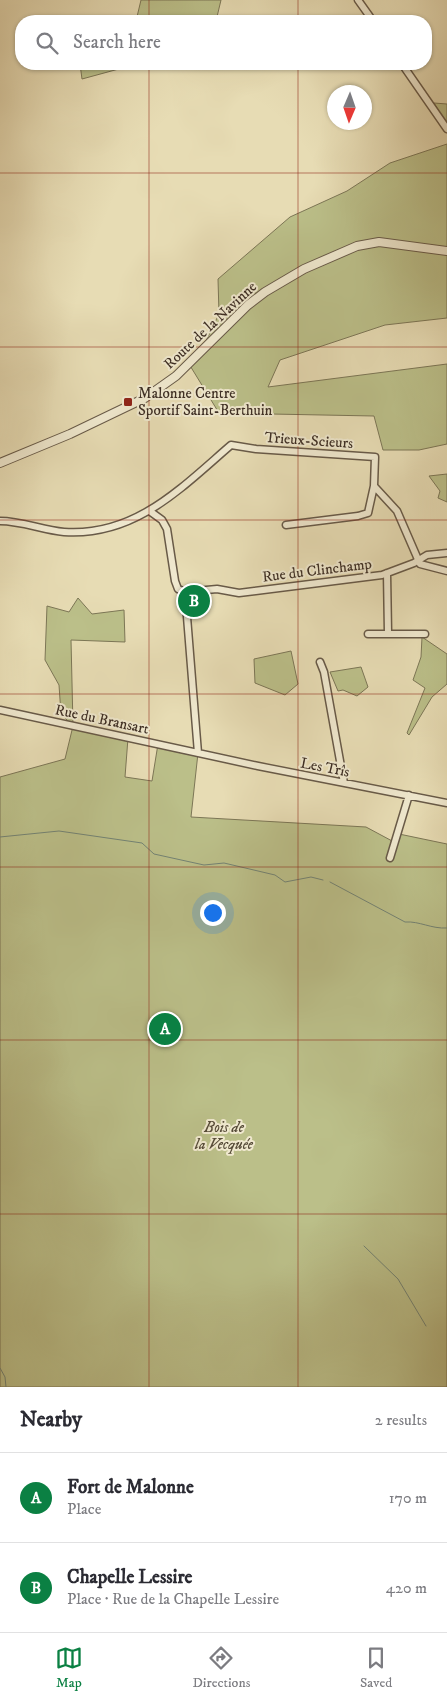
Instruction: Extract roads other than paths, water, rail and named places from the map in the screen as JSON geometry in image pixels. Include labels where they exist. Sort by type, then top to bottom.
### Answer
[{"type":"street","points":[[358,0],[369,15]]},
{"type":"street","points":[[406,70],[447,129]]},
{"type":"street","name":"Route de la Navinne","points":[[0,463],[70,434],[145,398],[176,376],[248,305],[265,292],[304,269],[357,246],[379,242],[447,251]]},
{"type":"street","name":"Trieux-Scieurs","points":[[151,512],[231,445],[236,444],[256,449],[375,457],[374,486]]},
{"type":"street","points":[[286,525],[358,516],[368,513],[374,486]]},
{"type":"street","points":[[374,486],[397,511],[420,564],[447,571]]},
{"type":"street","points":[[0,521],[74,532],[114,526],[151,512],[162,520],[167,529],[175,581],[178,589],[185,592],[198,753]]},
{"type":"street","name":"Rue du Clinchamp","points":[[185,592],[217,589],[239,593],[387,573],[427,555],[447,553]]},
{"type":"street","points":[[387,573],[388,633]]},
{"type":"street","points":[[368,634],[425,634]]},
{"type":"street","points":[[320,662],[324,672],[344,783]]},
{"type":"street","name":"Rue du Bransart","points":[[0,710],[198,753]]},
{"type":"street","name":"Les Trîs","points":[[198,753],[447,803]]},
{"type":"street","points":[[390,858],[409,795]]},
{"type":"waterway","points":[[0,837],[59,831],[142,843],[154,854],[204,865],[224,863],[275,875],[285,882],[311,877],[323,880]]},
{"type":"waterway","points":[[330,882],[405,922],[447,928]]},
{"type":"waterway","points":[[364,1246],[398,1279],[426,1326]]},
{"type":"waterway","points":[[0,1368],[5,1377],[6,1387]]},
{"type":"place","name":"Malonne Centre Sportif Saint-Berthuin","points":[[128,402]]},
{"type":"place","name":"Chapelle Lessire","points":[[194,601]]},
{"type":"place","name":"Fort de Malonne","points":[[165,1029]]},
{"type":"park label","name":"Bois de la Vecquée","points":[[224,1136]]}]
